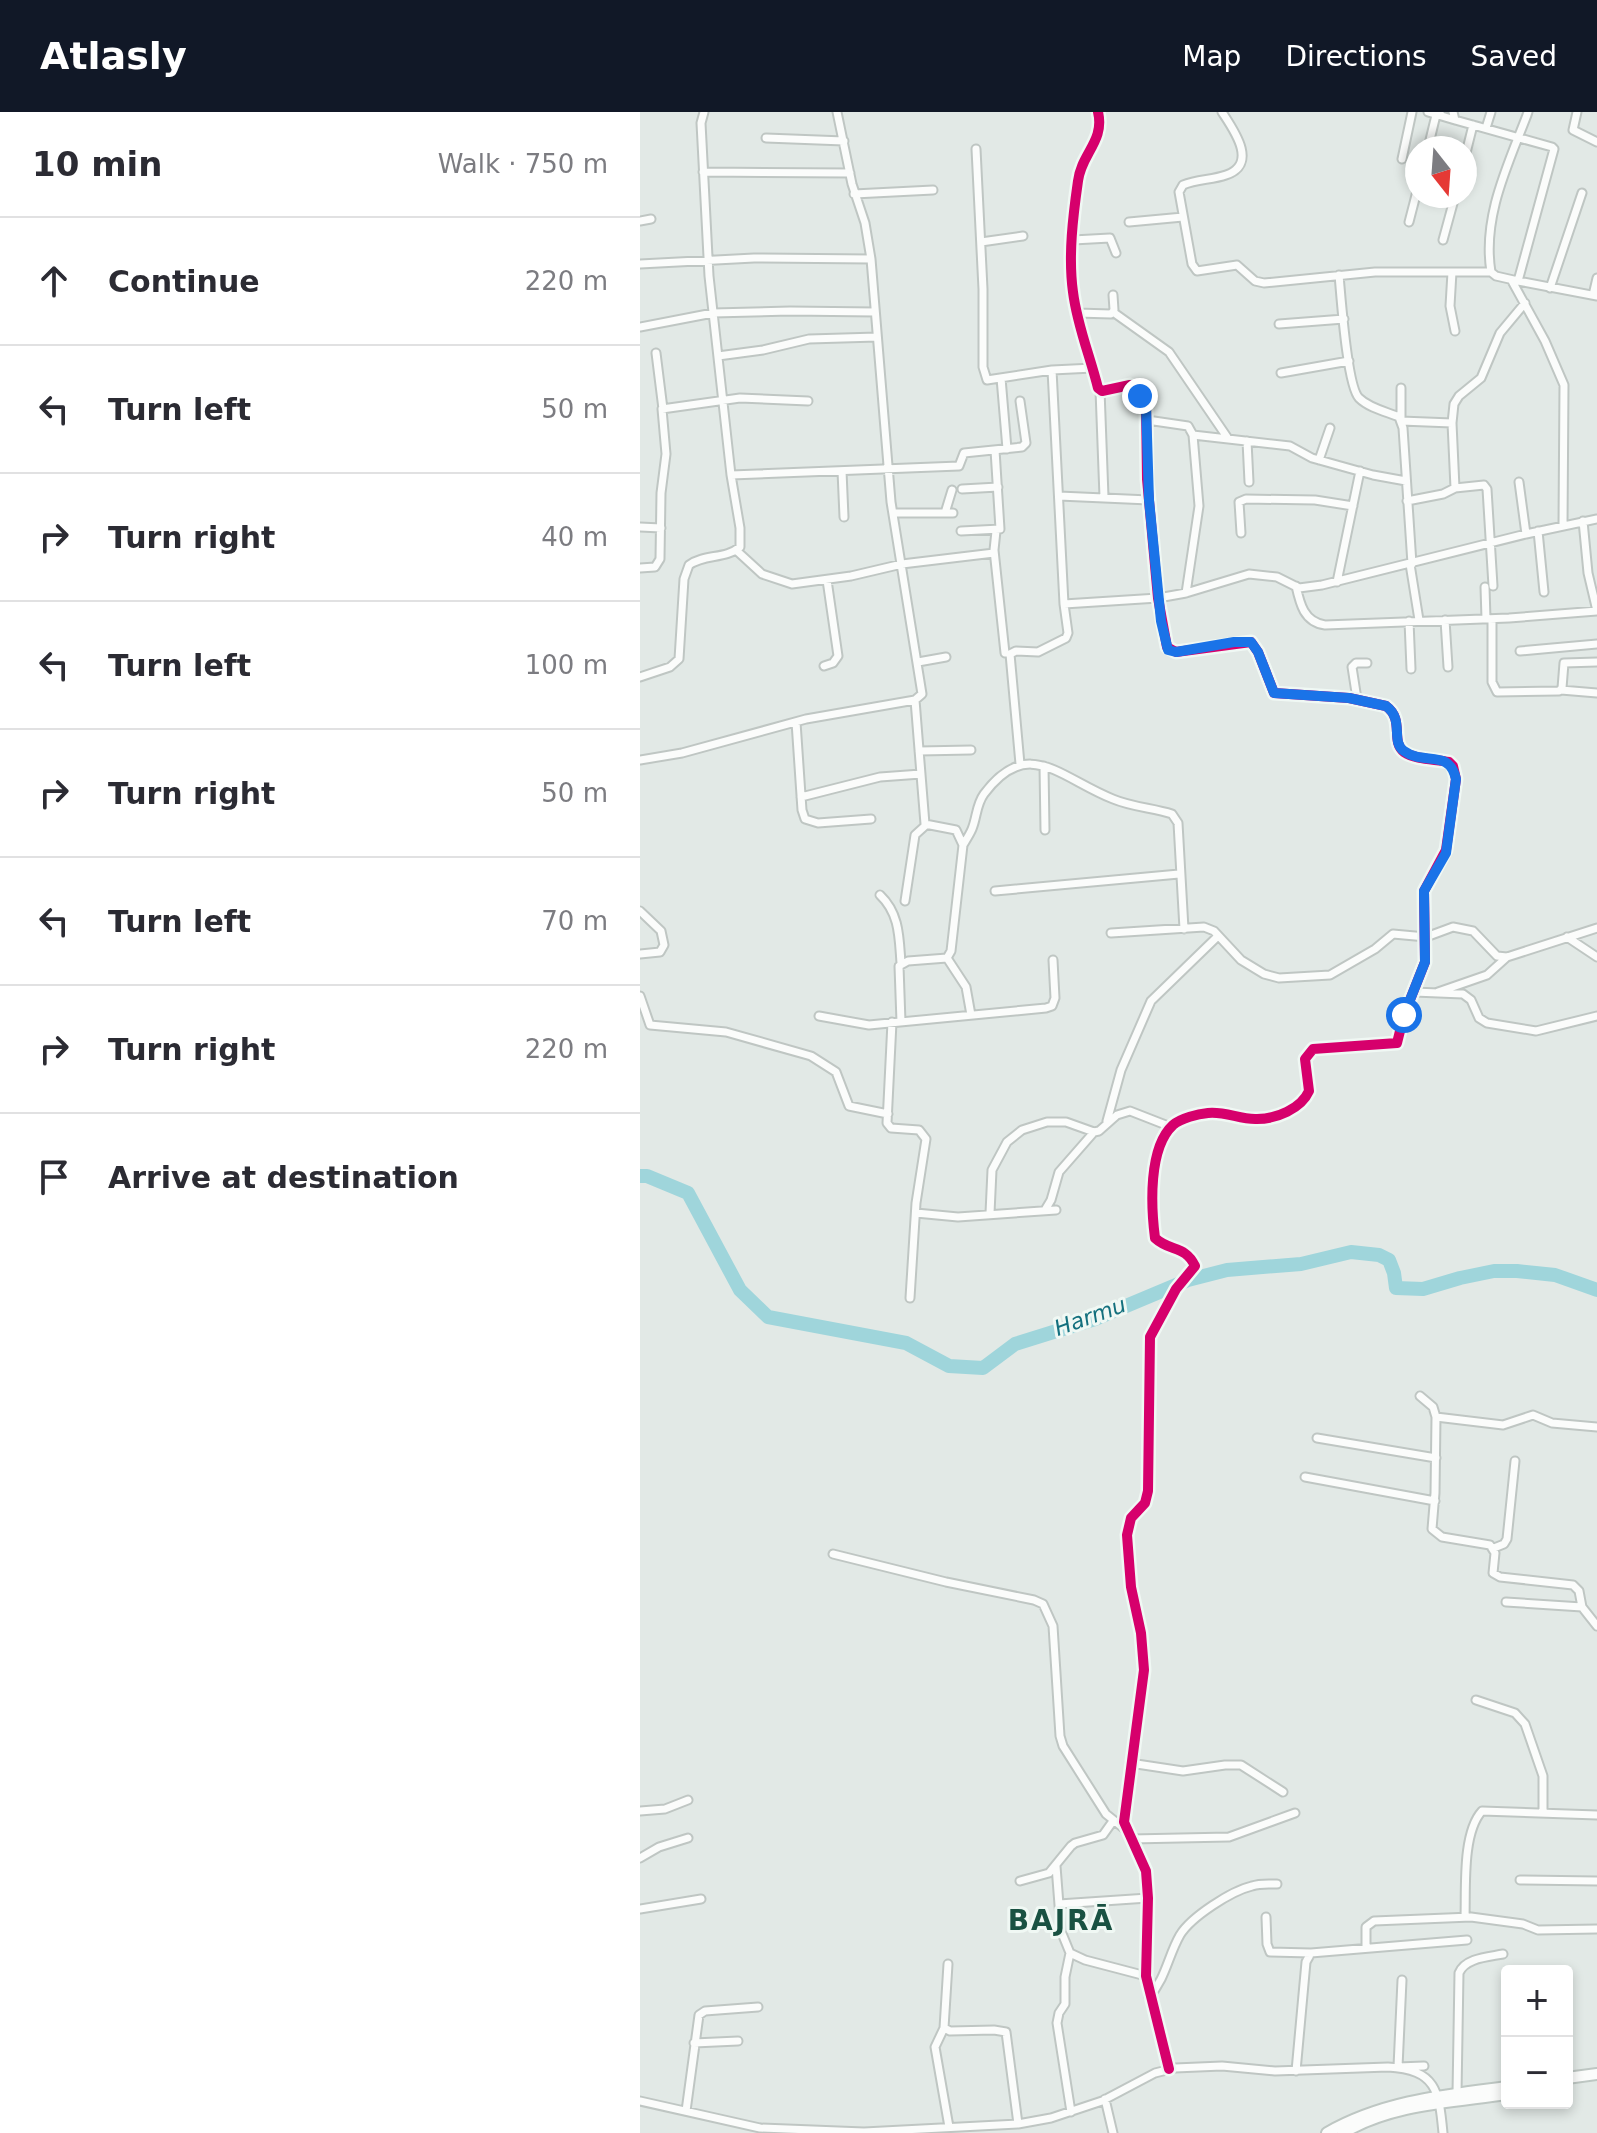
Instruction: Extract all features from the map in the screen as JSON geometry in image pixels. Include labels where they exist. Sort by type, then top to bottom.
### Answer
[{"type":"street","points":[[704,112],[701,123],[708,260],[741,540],[737,551]]},
{"type":"street","points":[[640,760],[682,753],[796,722],[915,700],[922,694],[893,513],[871,259],[837,112]]},
{"type":"street","points":[[1098,112],[1098,138],[1080,167],[1072,278],[1077,313],[1100,390],[1104,497]]},
{"type":"street","points":[[1222,112],[1240,142],[1242,160],[1226,175],[1181,186],[1179,196],[1192,264],[1197,271],[1237,265],[1255,281],[1264,283],[1339,275],[1491,272],[1515,281],[1595,296],[1597,278]]},
{"type":"street","points":[[1402,159],[1412,112]]},
{"type":"street","points":[[1486,128],[1491,112]]},
{"type":"street","points":[[1491,272],[1488,243],[1491,222],[1528,112]]},
{"type":"street","points":[[1577,112],[1573,130],[1597,142]]},
{"type":"street","points":[[1430,136],[1434,113],[1454,116],[1473,125],[1554,149],[1515,281],[1564,385],[1563,525]]},
{"type":"street","points":[[1470,136],[1473,125]]},
{"type":"street","points":[[766,138],[844,141]]},
{"type":"street","points":[[976,149],[983,367],[987,380],[1052,370],[1093,368]]},
{"type":"street","points":[[703,172],[850,173]]},
{"type":"street","points":[[854,194],[933,190]]},
{"type":"street","points":[[1550,288],[1582,193]]},
{"type":"street","points":[[1409,222],[1413,208]]},
{"type":"street","points":[[1443,240],[1452,208]]},
{"type":"street","points":[[1129,222],[1183,217]]},
{"type":"street","points":[[640,221],[651,219]]},
{"type":"street","points":[[981,242],[1023,236]]},
{"type":"street","points":[[1073,240],[1110,238],[1116,253]]},
{"type":"street","points":[[640,264],[708,260],[871,259]]},
{"type":"street","points":[[1452,272],[1450,306],[1455,331]]},
{"type":"street","points":[[1339,275],[1349,361],[1357,397],[1401,421],[1452,423]]},
{"type":"street","points":[[1113,295],[1113,312]]},
{"type":"street","points":[[1455,488],[1452,412],[1456,399],[1480,379],[1500,333],[1525,303]]},
{"type":"street","points":[[640,327],[713,313],[875,312]]},
{"type":"street","points":[[1077,313],[1102,315],[1113,312]]},
{"type":"street","points":[[1113,312],[1169,352],[1227,437]]},
{"type":"street","points":[[1279,324],[1344,319]]},
{"type":"street","points":[[718,356],[809,339],[877,337]]},
{"type":"street","points":[[640,568],[650,569],[659,564],[661,493],[666,454],[656,353]]},
{"type":"street","points":[[1281,373],[1349,361]]},
{"type":"street","points":[[1020,764],[1009,657],[1016,651],[1038,652],[1066,638],[1068,633],[1052,370]]},
{"type":"street","points":[[1001,378],[1007,449]]},
{"type":"street","points":[[1100,390],[1130,385],[1146,405],[1149,500],[1158,598],[1164,639],[1170,651],[1251,641],[1274,693],[1357,699],[1390,708],[1397,721],[1399,744],[1404,752],[1447,761],[1454,768],[1456,779],[1446,853],[1424,891],[1425,962],[1404,1015],[1397,1043],[1320,1047],[1310,1051],[1305,1059],[1309,1091],[1298,1106],[1262,1119],[1210,1112],[1183,1120],[1171,1127],[1153,1176],[1154,1236],[1161,1243],[1187,1253],[1195,1266],[1176,1289],[1149,1345],[1151,1417],[1148,1491],[1145,1503],[1131,1518],[1127,1535],[1131,1587],[1140,1621],[1144,1670],[1124,1812],[1126,1830],[1144,1863],[1148,1898],[1146,1976],[1169,2069]]},
{"type":"street","points":[[1401,388],[1411,564],[1419,620]]},
{"type":"street","points":[[663,409],[749,398],[808,401]]},
{"type":"street","points":[[731,475],[959,466],[964,453],[1022,447],[1026,443],[1020,401]]},
{"type":"street","points":[[1147,420],[1188,426],[1193,435],[1199,506],[1186,593]]},
{"type":"street","points":[[1319,460],[1330,428]]},
{"type":"street","points":[[1193,435],[1290,446],[1308,457],[1406,481]]},
{"type":"street","points":[[1247,441],[1249,482]]},
{"type":"street","points":[[961,531],[1000,529],[995,450]]},
{"type":"street","points":[[842,471],[844,517]]},
{"type":"street","points":[[1337,582],[1360,471]]},
{"type":"street","points":[[1519,482],[1526,534]]},
{"type":"street","points":[[1407,501],[1443,494],[1455,488],[1484,485],[1487,489],[1491,542],[1489,619],[1494,690],[1502,693],[1561,690],[1597,693]]},
{"type":"street","points":[[962,489],[998,487]]},
{"type":"street","points":[[893,513],[949,513],[952,490]]},
{"type":"street","points":[[1059,496],[1149,500]]},
{"type":"street","points":[[1241,533],[1241,500],[1315,500],[1353,506]]},
{"type":"street","points":[[1064,604],[1158,598],[1249,574],[1277,577],[1302,588],[1597,519]]},
{"type":"street","points":[[1296,586],[1303,611],[1312,622],[1318,624],[1489,619],[1597,611],[1588,573],[1583,521]]},
{"type":"street","points":[[640,527],[661,528]]},
{"type":"street","points":[[996,531],[994,553],[1005,653]]},
{"type":"street","points":[[1538,531],[1544,592]]},
{"type":"street","points":[[737,551],[762,574],[792,584],[902,564],[994,553]]},
{"type":"street","points":[[640,677],[670,667],[679,659],[684,579],[689,565],[704,557],[737,551]]},
{"type":"street","points":[[824,666],[833,663],[838,656],[827,580]]},
{"type":"street","points":[[1445,620],[1448,667]]},
{"type":"street","points":[[1409,621],[1411,669]]},
{"type":"street","points":[[1520,651],[1597,644]]},
{"type":"street","points":[[918,662],[946,657]]},
{"type":"street","points":[[1561,690],[1564,663],[1597,662]]},
{"type":"street","points":[[1357,699],[1352,667],[1356,663],[1367,663]]},
{"type":"street","points":[[915,700],[926,825]]},
{"type":"street","points":[[796,722],[804,816],[809,822],[871,819]]},
{"type":"street","points":[[919,751],[971,750]]},
{"type":"street","points":[[947,958],[951,951],[957,911],[963,845],[973,828],[982,797],[1006,771],[1020,764],[1044,766],[1116,800],[1172,814],[1178,823],[1184,929]]},
{"type":"street","points":[[1044,766],[1045,830]]},
{"type":"street","points":[[801,797],[880,777],[921,774]]},
{"type":"street","points":[[926,825],[956,830],[963,845]]},
{"type":"street","points":[[905,901],[915,835],[926,825]]},
{"type":"street","points":[[995,891],[1179,874]]},
{"type":"street","points":[[880,895],[889,903],[895,916],[901,963],[887,1123],[891,1128],[919,1130],[926,1139],[916,1213],[910,1298]]},
{"type":"street","points":[[640,911],[661,931],[664,945],[659,952],[640,954]]},
{"type":"street","points":[[1111,933],[1204,927],[1253,968],[1285,979],[1330,975],[1396,934],[1426,937],[1453,927],[1465,927],[1484,940],[1497,956],[1507,957]]},
{"type":"street","points":[[1434,994],[1487,975],[1507,957],[1597,928]]},
{"type":"street","points":[[1107,1123],[1121,1070],[1151,1001],[1218,936]]},
{"type":"street","points":[[1567,937],[1597,957]]},
{"type":"street","points":[[901,963],[947,958]]},
{"type":"street","points":[[947,958],[966,987],[971,1015]]},
{"type":"street","points":[[819,1016],[869,1025],[1052,1006],[1055,998],[1053,960]]},
{"type":"street","points":[[1414,992],[1463,994],[1471,1000],[1479,1018],[1487,1023],[1536,1031],[1597,1016]]},
{"type":"street","points":[[640,996],[648,1022],[657,1026],[726,1032],[811,1056],[836,1072],[849,1106],[888,1114]]},
{"type":"street","points":[[640,1028],[648,1022]]},
{"type":"street","points":[[1045,1210],[1059,1172],[1094,1132],[1117,1115],[1134,1112],[1171,1127]]},
{"type":"street","points":[[990,1213],[992,1170],[1010,1139],[1022,1130],[1047,1122],[1075,1124],[1094,1132]]},
{"type":"street","points":[[916,1213],[958,1217],[1056,1210]]},
{"type":"street","points":[[1420,1396],[1428,1400],[1436,1417],[1432,1529],[1436,1535],[1494,1548],[1504,1544],[1515,1461]]},
{"type":"street","points":[[1436,1417],[1503,1425],[1533,1415],[1552,1423],[1597,1427]]},
{"type":"street","points":[[1317,1438],[1436,1458]]},
{"type":"street","points":[[1305,1477],[1435,1501]]},
{"type":"street","points":[[1494,1548],[1493,1568],[1496,1576],[1573,1585],[1579,1591],[1582,1607],[1597,1626]]},
{"type":"street","points":[[833,1554],[1043,1604],[1053,1626],[1063,1746],[1113,1821],[1126,1830]]},
{"type":"street","points":[[1506,1602],[1582,1607]]},
{"type":"street","points":[[1476,1700],[1515,1713],[1521,1718],[1542,1771],[1543,1812]]},
{"type":"street","points":[[1130,1763],[1183,1771],[1241,1765],[1283,1792]]},
{"type":"street","points":[[640,1811],[665,1809],[688,1800]]},
{"type":"street","points":[[1465,1917],[1468,1850],[1478,1814],[1488,1809],[1597,1815]]},
{"type":"street","points":[[1131,1839],[1229,1837],[1295,1813]]},
{"type":"street","points":[[1020,1881],[1049,1873],[1075,1843],[1103,1835],[1113,1821]]},
{"type":"street","points":[[640,1858],[659,1847],[688,1838]]},
{"type":"street","points":[[1056,1866],[1062,1939],[1070,1953],[1146,1976]]},
{"type":"street","points":[[1520,1880],[1597,1881]]},
{"type":"street","points":[[1149,1997],[1163,1979],[1177,1942],[1191,1921],[1242,1889],[1277,1884]]},
{"type":"street","points":[[1059,1904],[1148,1898]]},
{"type":"street","points":[[640,1909],[701,1899]]},
{"type":"street","points":[[1266,1917],[1270,1952],[1311,1953],[1467,1940]]},
{"type":"street","points":[[1366,1947],[1366,1927],[1374,1921],[1465,1917],[1523,1924],[1538,1930],[1597,1929]]},
{"type":"street","points":[[1070,1953],[1065,1977],[1065,2004],[1057,2016],[1057,2023],[1071,2112]]},
{"type":"street","points":[[1296,2071],[1306,1962],[1311,1953]]},
{"type":"street","points":[[1457,2094],[1461,1966],[1503,1954]]},
{"type":"street","points":[[948,1964],[944,2028],[935,2047],[949,2127]]},
{"type":"street","points":[[1398,2067],[1402,1980]]},
{"type":"street","points":[[686,2111],[701,2013],[758,2007]]},
{"type":"street","points":[[944,2028],[950,2031],[1006,2032],[1018,2124]]},
{"type":"street","points":[[694,2043],[738,2041]]},
{"type":"street","points":[[640,2101],[752,2130],[864,2132],[949,2127],[968,2130],[1018,2124],[1071,2112],[1169,2069],[1222,2066],[1296,2071],[1424,2066]]},
{"type":"street","points":[[1398,2067],[1420,2073],[1440,2100],[1443,2133]]},
{"type":"street","points":[[1573,2077],[1597,2074]]},
{"type":"street","points":[[1573,2084],[1597,2081]]},
{"type":"street","points":[[1343,2133],[1374,2118],[1457,2094],[1501,2088]]},
{"type":"street","points":[[1327,2133],[1366,2113],[1440,2100],[1501,2095]]},
{"type":"street","points":[[1105,2099],[1113,2133]]},
{"type":"waterway","name":"Harmu","points":[[640,1176],[688,1193],[740,1290],[768,1317],[906,1343],[949,1366],[983,1368],[1015,1344],[1095,1319],[1188,1280],[1227,1270],[1301,1264],[1351,1252],[1379,1255],[1389,1260],[1396,1288],[1423,1289],[1494,1271],[1517,1271],[1555,1275],[1597,1290]]},
{"type":"cycle path","points":[[1098,112],[1096,139],[1080,171],[1076,194],[1071,250],[1073,292],[1098,388],[1102,391],[1130,385],[1146,405],[1147,479],[1158,598],[1167,647],[1176,652],[1251,642],[1274,693],[1349,698],[1386,706],[1395,718],[1398,742],[1404,752],[1449,762],[1456,779],[1446,850],[1424,891],[1425,962],[1404,1015],[1397,1043],[1313,1049],[1305,1059],[1309,1091],[1294,1108],[1264,1119],[1214,1113],[1185,1118],[1173,1125],[1165,1135],[1155,1163],[1152,1195],[1155,1238],[1187,1255],[1195,1266],[1176,1289],[1150,1337],[1148,1491],[1145,1503],[1131,1518],[1127,1535],[1131,1587],[1141,1633],[1144,1670],[1124,1822],[1146,1871],[1146,1976],[1169,2069]]},
{"type":"district","name":"BAJRĀ","points":[[1061,1920]]},
{"type":"route","points":[[1140,396],[1146,405],[1147,479],[1158,598],[1168,650],[1176,652],[1251,642],[1275,694],[1349,698],[1386,706],[1397,721],[1398,741],[1402,750],[1411,755],[1447,761],[1454,768],[1454,805],[1446,853],[1424,891],[1425,962],[1404,1015]]}]
